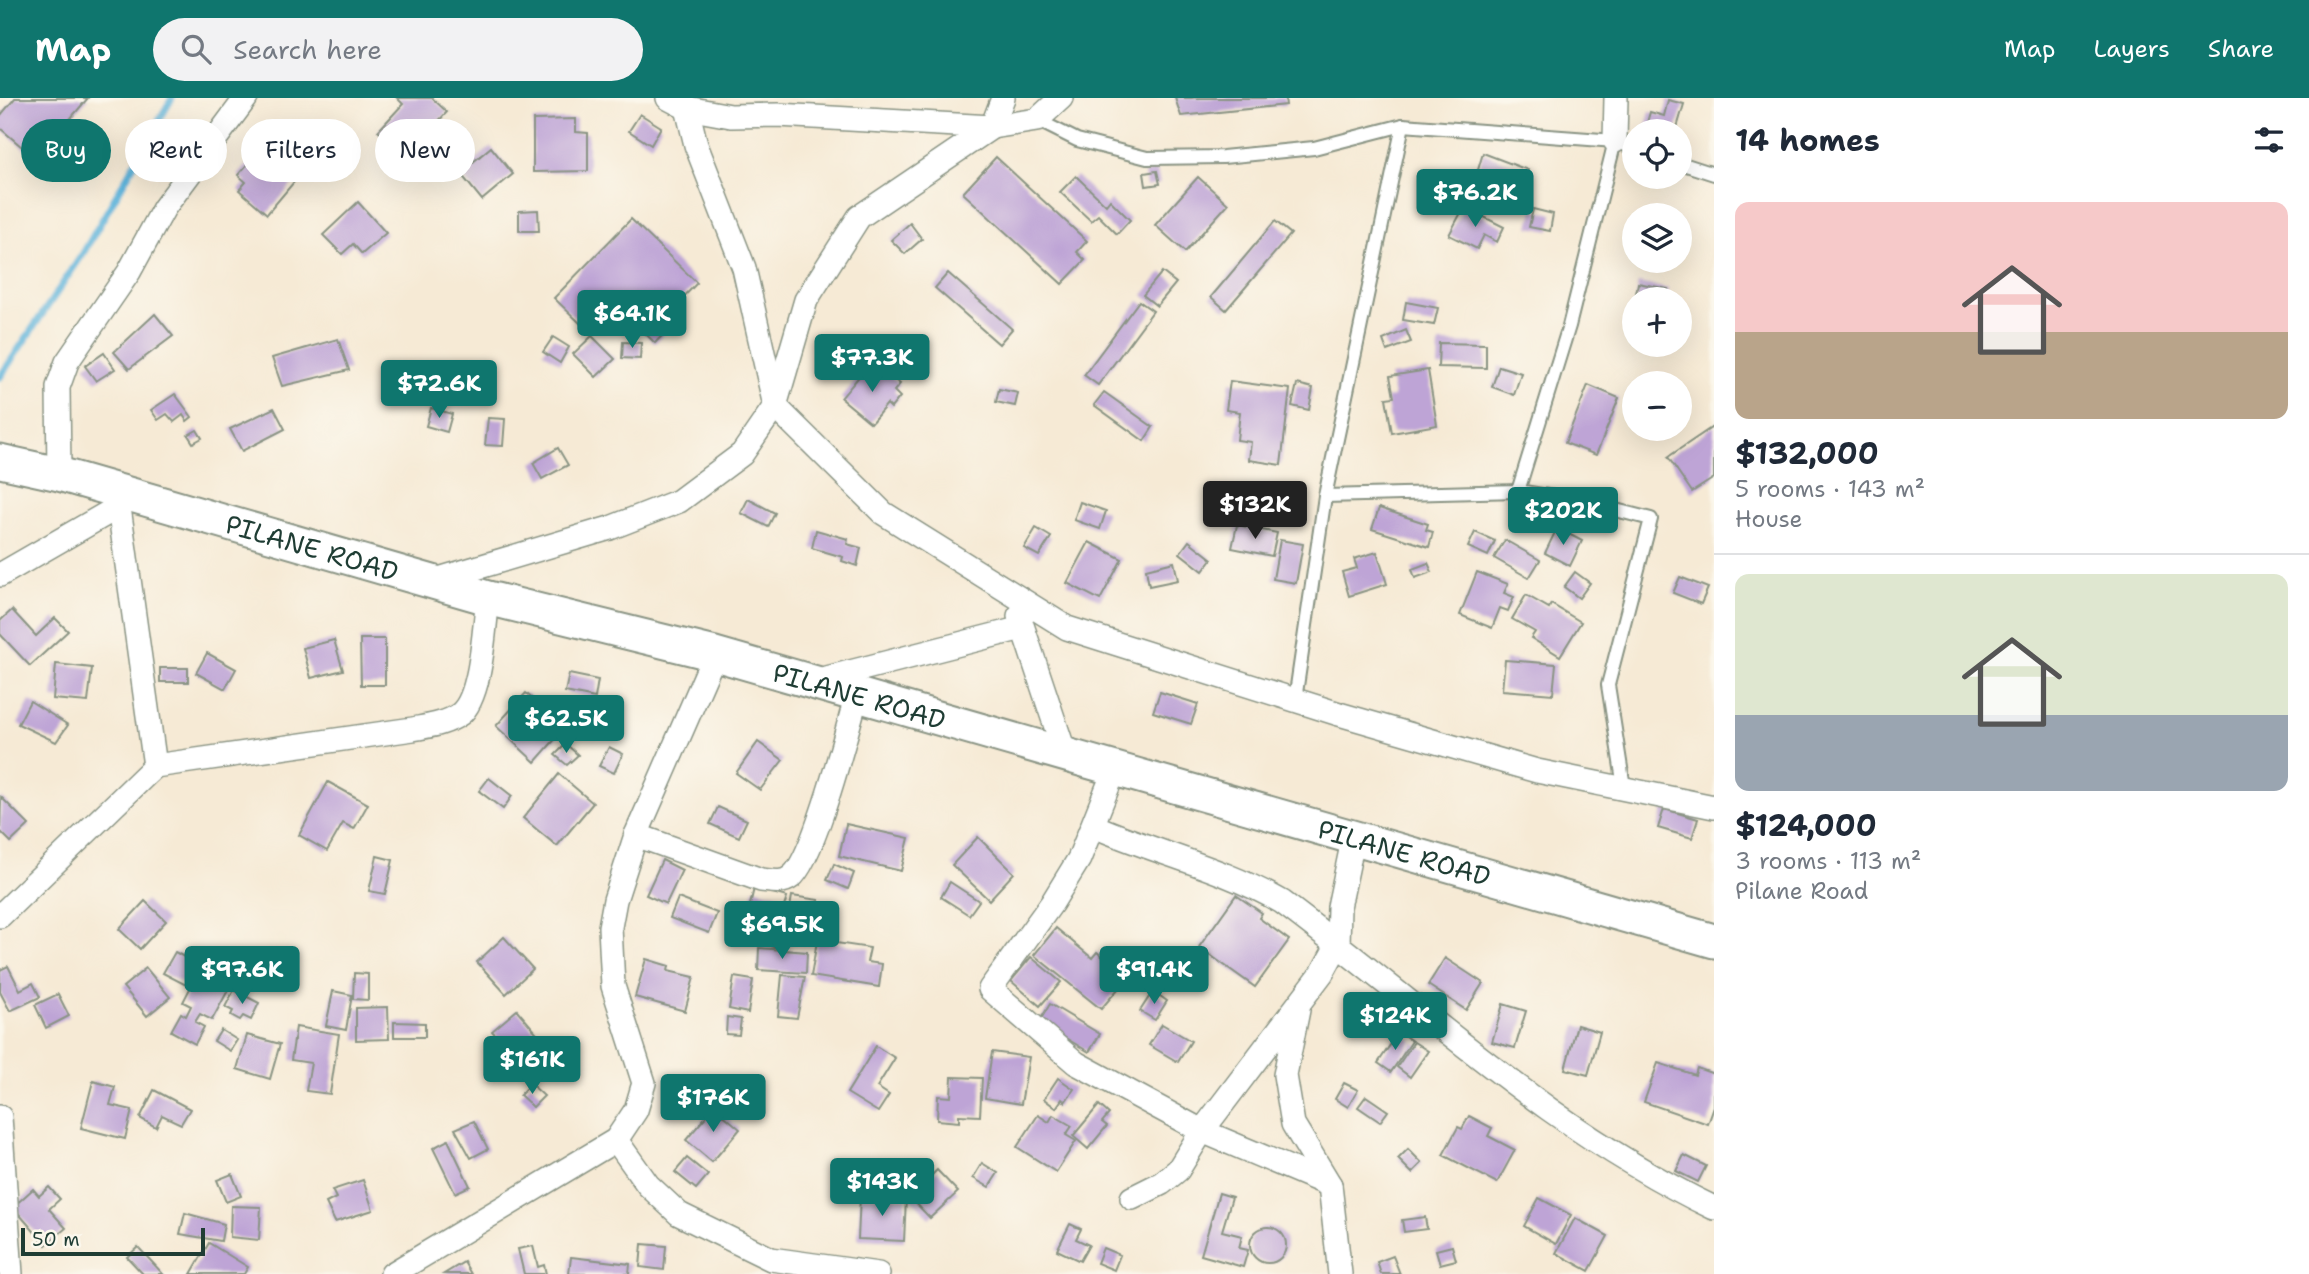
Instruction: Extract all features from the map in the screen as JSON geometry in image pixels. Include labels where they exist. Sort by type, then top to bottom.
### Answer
[{"type":"main road","name":"PILANE ROAD","points":[[0,461],[59,474],[118,500],[488,598],[715,654],[1714,941]]},
{"type":"street","points":[[59,474],[58,387],[67,362],[129,272],[164,208],[246,98]]},
{"type":"street","points":[[432,581],[610,528],[679,500],[742,454],[775,406],[806,300],[859,217],[992,127],[1003,98]]},
{"type":"street","points":[[678,103],[730,116],[778,115],[992,127],[1037,120],[1061,98]]},
{"type":"street","points":[[1616,98],[1622,129]]},
{"type":"street","points":[[678,103],[744,268],[775,406],[883,513],[1067,628],[1295,700],[1537,771],[1714,807]]},
{"type":"street","points":[[0,575],[118,500],[155,766]]},
{"type":"street","points":[[1014,596],[1022,628],[1037,663],[1065,754]]},
{"type":"street","points":[[0,916],[155,766],[442,724],[462,713],[474,695],[488,598]]},
{"type":"street","points":[[811,682],[1022,628]]},
{"type":"street","points":[[391,1274],[616,1140],[636,1110],[644,1083],[613,986],[611,939],[615,900],[636,835],[715,654]]},
{"type":"street","points":[[636,835],[761,880],[779,882],[791,877],[807,853],[857,695]]},
{"type":"street","points":[[1115,769],[1080,859],[990,989],[1076,1063],[1202,1131],[1329,1185]]},
{"type":"street","points":[[1094,826],[1253,885],[1282,902],[1338,944],[1365,969],[1454,1035],[1538,1104],[1641,1171],[1714,1208]]},
{"type":"street","points":[[1132,1198],[1162,1183],[1178,1170],[1202,1131],[1300,1004],[1338,944],[1339,908],[1354,836]]},
{"type":"street","points":[[1300,1004],[1285,1075],[1293,1124],[1329,1185],[1339,1274]]},
{"type":"street","points":[[0,1117],[11,1274]]},
{"type":"street","points":[[616,1140],[648,1185],[679,1214],[771,1259],[878,1274]]},
{"type":"lane","points":[[1037,120],[1077,140],[1147,158],[1223,157],[1314,148],[1403,125],[1622,145]]},
{"type":"lane","points":[[1295,700],[1325,496],[1403,125]]},
{"type":"lane","points":[[1518,491],[1622,155]]},
{"type":"lane","points":[[1692,167],[1714,174]]},
{"type":"lane","points":[[1325,496],[1518,491],[1584,502],[1651,519],[1608,685],[1624,787]]},
{"type":"building","points":[[15,98],[88,98],[70,119],[21,119],[21,146],[0,128],[0,116]]},
{"type":"building","points":[[397,98],[432,98],[447,112],[440,119],[389,119],[403,104]]},
{"type":"building","points":[[1175,98],[1285,98],[1286,105],[1181,116]]},
{"type":"building","points":[[1668,100],[1684,104],[1680,119],[1648,119],[1650,112],[1664,116]]},
{"type":"building","points":[[640,114],[661,127],[651,145],[629,131]]},
{"type":"building","points":[[576,119],[576,132],[588,133],[588,171],[533,172],[533,120]]},
{"type":"building","points":[[491,147],[513,174],[482,200],[467,182],[475,182],[475,160]]},
{"type":"building","points":[[1483,153],[1528,170],[1520,200],[1508,196],[1507,201],[1472,190]]},
{"type":"building","points":[[996,157],[1087,241],[1077,252],[1085,260],[1062,284],[963,193]]},
{"type":"building","points":[[1157,171],[1160,184],[1146,186],[1144,173]]},
{"type":"building","points":[[1076,176],[1106,205],[1110,200],[1130,220],[1117,234],[1098,215],[1091,221],[1060,192]]},
{"type":"building","points":[[1198,177],[1228,204],[1185,252],[1155,225]]},
{"type":"building","points":[[246,182],[294,182],[267,214],[239,190]]},
{"type":"building","points":[[358,202],[386,233],[362,254],[353,244],[342,254],[323,235]]},
{"type":"building","points":[[1464,207],[1504,227],[1497,242],[1484,235],[1477,249],[1449,235]]},
{"type":"building","points":[[1533,209],[1553,214],[1550,231],[1529,227]]},
{"type":"building","points":[[538,210],[539,231],[519,231],[519,211]]},
{"type":"building","points":[[631,219],[697,283],[672,309],[680,317],[655,343],[608,297],[581,324],[554,298]]},
{"type":"building","points":[[1275,221],[1291,234],[1226,310],[1211,297]]},
{"type":"building","points":[[910,223],[922,239],[905,254],[891,240]]},
{"type":"building","points":[[1162,272],[1176,283],[1157,306],[1143,295]]},
{"type":"building","points":[[948,273],[1012,329],[999,344],[935,288]]},
{"type":"building","points":[[1638,283],[1658,287],[1637,287]]},
{"type":"building","points":[[1139,301],[1153,311],[1098,385],[1084,375]]},
{"type":"building","points":[[1406,302],[1438,308],[1434,325],[1403,320]]},
{"type":"building","points":[[155,314],[173,336],[129,369],[114,352]]},
{"type":"building","points":[[1406,330],[1411,342],[1387,351],[1383,340]]},
{"type":"building","points":[[592,336],[615,359],[596,377],[573,354]]},
{"type":"building","points":[[553,337],[569,347],[560,363],[543,352]]},
{"type":"building","points":[[338,339],[349,370],[282,386],[272,358]]},
{"type":"building","points":[[623,342],[641,343],[640,359],[622,358]]},
{"type":"building","points":[[1439,343],[1486,344],[1486,368],[1438,367]]},
{"type":"building","points":[[104,353],[115,369],[96,381],[85,366]]},
{"type":"building","points":[[1499,366],[1521,373],[1514,395],[1492,387]]},
{"type":"building","points":[[867,367],[880,379],[885,372],[900,384],[894,391],[900,397],[891,408],[887,404],[871,423],[841,398]]},
{"type":"building","points":[[1428,370],[1437,425],[1392,433],[1386,398],[1394,397],[1390,376]]},
{"type":"building","points":[[1230,381],[1290,389],[1281,465],[1249,460],[1251,442],[1237,440],[1240,412],[1226,410]]},
{"type":"building","points":[[1297,384],[1313,388],[1309,410],[1292,406]]},
{"type":"building","points":[[1588,385],[1619,398],[1596,455],[1565,443]]},
{"type":"building","points":[[999,389],[1018,393],[1015,406],[996,402]]},
{"type":"building","points":[[1104,392],[1153,427],[1144,441],[1094,405]]},
{"type":"building","points":[[175,394],[192,417],[187,421],[183,415],[174,422],[167,414],[158,420],[151,410]]},
{"type":"building","points":[[274,408],[285,429],[242,451],[230,429]]},
{"type":"building","points":[[431,408],[452,414],[447,432],[426,426]]},
{"type":"building","points":[[488,418],[505,419],[503,446],[485,445]]},
{"type":"building","points":[[1714,426],[1714,478],[1692,492],[1668,457]]},
{"type":"building","points":[[197,430],[202,438],[193,443],[188,435]]},
{"type":"building","points":[[558,448],[568,465],[542,479],[533,463]]},
{"type":"building","points":[[748,499],[775,513],[768,527],[741,513]]},
{"type":"building","points":[[1080,502],[1106,511],[1100,529],[1074,520]]},
{"type":"building","points":[[1379,508],[1428,524],[1426,530],[1433,532],[1429,547],[1372,529]]},
{"type":"building","points":[[1237,525],[1277,533],[1272,556],[1232,548]]},
{"type":"building","points":[[1036,528],[1051,537],[1039,556],[1024,548]]},
{"type":"building","points":[[1557,528],[1582,541],[1570,566],[1545,553]]},
{"type":"building","points":[[816,530],[848,539],[847,544],[861,548],[857,566],[842,561],[843,557],[812,548]]},
{"type":"building","points":[[1475,532],[1495,541],[1488,556],[1468,547]]},
{"type":"building","points":[[1280,540],[1303,544],[1296,583],[1273,579]]},
{"type":"building","points":[[1505,540],[1540,560],[1529,578],[1494,558]]},
{"type":"building","points":[[1189,541],[1212,559],[1203,571],[1180,553]]},
{"type":"building","points":[[1089,542],[1122,559],[1100,600],[1067,583]]},
{"type":"building","points":[[1377,552],[1387,584],[1349,596],[1342,572],[1357,568],[1354,559]]},
{"type":"building","points":[[1174,562],[1178,580],[1149,586],[1146,569]]},
{"type":"building","points":[[1428,563],[1432,572],[1415,578],[1412,569]]},
{"type":"building","points":[[1477,572],[1508,584],[1504,593],[1514,597],[1508,611],[1500,608],[1492,628],[1460,615]]},
{"type":"building","points":[[1575,572],[1590,583],[1579,598],[1564,587]]},
{"type":"building","points":[[1680,577],[1708,588],[1701,604],[1673,593]]},
{"type":"building","points":[[1526,595],[1549,608],[1551,604],[1581,622],[1560,656],[1531,638],[1535,632],[1512,619]]},
{"type":"building","points":[[12,610],[36,636],[55,618],[68,631],[30,666],[0,634],[0,621]]},
{"type":"building","points":[[360,639],[385,639],[385,685],[361,685]]},
{"type":"building","points":[[334,640],[343,670],[311,678],[303,648]]},
{"type":"building","points":[[207,653],[236,669],[225,689],[196,673]]},
{"type":"building","points":[[1505,660],[1556,664],[1553,694],[1502,690]]},
{"type":"building","points":[[56,664],[92,668],[88,702],[53,699]]},
{"type":"building","points":[[160,668],[188,668],[188,682],[160,682]]},
{"type":"building","points":[[569,674],[598,680],[595,698],[565,692]]},
{"type":"building","points":[[1160,692],[1198,704],[1191,724],[1153,712]]},
{"type":"building","points":[[526,693],[565,728],[535,762],[496,726]]},
{"type":"building","points":[[30,701],[68,725],[56,742],[18,724]]},
{"type":"building","points":[[758,742],[783,760],[760,790],[736,773]]},
{"type":"building","points":[[566,744],[578,755],[567,765],[555,755]]},
{"type":"building","points":[[609,747],[623,754],[614,773],[599,766]]},
{"type":"building","points":[[559,774],[593,803],[557,846],[523,818]]},
{"type":"building","points":[[489,778],[512,796],[503,809],[479,791]]},
{"type":"building","points":[[328,782],[368,804],[354,829],[343,823],[327,851],[299,835]]},
{"type":"building","points":[[1,797],[29,825],[11,842],[0,831]]},
{"type":"building","points":[[718,807],[747,820],[739,837],[710,824]]},
{"type":"building","points":[[1664,809],[1698,819],[1692,838],[1658,828]]},
{"type":"building","points":[[846,824],[909,838],[901,871],[839,856]]},
{"type":"building","points":[[978,837],[1014,873],[989,900],[952,865]]},
{"type":"building","points":[[377,856],[393,860],[385,894],[369,891]]},
{"type":"building","points":[[662,860],[682,870],[666,904],[646,895]]},
{"type":"building","points":[[834,864],[854,873],[848,889],[827,880]]},
{"type":"building","points":[[950,882],[979,901],[969,915],[941,897]]},
{"type":"building","points":[[754,888],[787,897],[777,930],[783,931],[779,948],[742,939]]},
{"type":"building","points":[[1236,895],[1262,913],[1259,918],[1289,940],[1255,987],[1199,947]]},
{"type":"building","points":[[792,896],[819,900],[814,929],[787,925]]},
{"type":"building","points":[[678,898],[717,913],[709,933],[670,918]]},
{"type":"building","points":[[145,901],[166,921],[140,949],[119,929]]},
{"type":"building","points":[[1056,928],[1092,958],[1097,952],[1118,970],[1109,981],[1118,989],[1101,1009],[1034,955]]},
{"type":"building","points":[[818,935],[837,938],[836,943],[870,948],[867,962],[882,964],[879,987],[811,976]]},
{"type":"building","points":[[504,937],[533,969],[506,994],[477,962]]},
{"type":"building","points":[[759,948],[807,952],[806,973],[758,970]]},
{"type":"building","points":[[175,952],[197,964],[186,985],[163,973]]},
{"type":"building","points":[[1031,957],[1061,982],[1040,1006],[1011,981]]},
{"type":"building","points":[[1445,958],[1483,983],[1466,1010],[1428,985]]},
{"type":"building","points":[[646,959],[669,966],[668,971],[694,977],[685,1011],[635,997]]},
{"type":"building","points":[[8,966],[20,990],[33,983],[40,997],[10,1011],[0,992],[0,970]]},
{"type":"building","points":[[201,967],[232,983],[212,1020],[200,1014],[195,1022],[204,1027],[195,1044],[171,1031],[181,1013],[186,1016],[191,1006],[183,1002]]},
{"type":"building","points":[[146,968],[170,997],[147,1016],[123,987]]},
{"type":"building","points":[[354,973],[368,974],[368,1000],[353,999]]},
{"type":"building","points":[[782,975],[805,977],[797,1018],[778,1016]]},
{"type":"building","points":[[734,977],[753,980],[748,1013],[729,1009]]},
{"type":"building","points":[[234,990],[259,1003],[251,1020],[243,1016],[240,1020],[231,1015],[233,1011],[225,1007]]},
{"type":"building","points":[[333,991],[352,995],[346,1030],[326,1026]]},
{"type":"building","points":[[1153,991],[1167,1001],[1155,1020],[1140,1011]]},
{"type":"building","points":[[58,994],[69,1016],[46,1028],[35,1005]]},
{"type":"building","points":[[1050,1004],[1100,1034],[1089,1052],[1039,1022]]},
{"type":"building","points":[[1503,1004],[1526,1011],[1515,1048],[1492,1042]]},
{"type":"building","points":[[388,1007],[389,1039],[356,1040],[356,1008]]},
{"type":"building","points":[[517,1010],[547,1045],[524,1067],[492,1031]]},
{"type":"building","points":[[727,1017],[741,1019],[739,1035],[726,1034]]},
{"type":"building","points":[[394,1022],[425,1023],[425,1037],[394,1037]]},
{"type":"building","points":[[1162,1024],[1191,1041],[1178,1062],[1149,1045]]},
{"type":"building","points":[[1577,1025],[1600,1032],[1588,1075],[1565,1069]]},
{"type":"building","points":[[296,1027],[339,1034],[330,1094],[306,1091],[311,1063],[291,1060]]},
{"type":"building","points":[[221,1030],[237,1040],[230,1051],[214,1041]]},
{"type":"building","points":[[1399,1032],[1412,1041],[1391,1072],[1378,1063]]},
{"type":"building","points":[[247,1035],[280,1044],[270,1079],[237,1069]]},
{"type":"building","points":[[1414,1042],[1428,1051],[1410,1077],[1397,1067]]},
{"type":"building","points":[[876,1046],[895,1058],[877,1087],[889,1095],[878,1112],[847,1093]]},
{"type":"building","points":[[992,1052],[1029,1057],[1021,1104],[985,1098]]},
{"type":"building","points":[[1658,1063],[1695,1075],[1697,1068],[1714,1074],[1714,1107],[1708,1124],[1644,1102]]},
{"type":"building","points":[[952,1077],[982,1078],[980,1116],[959,1115],[959,1122],[937,1120],[938,1096],[951,1097]]},
{"type":"building","points":[[1058,1078],[1074,1089],[1065,1102],[1062,1099],[1056,1108],[1044,1099]]},
{"type":"building","points":[[736,1079],[759,1079],[758,1114],[735,1113]]},
{"type":"building","points":[[93,1081],[115,1087],[110,1105],[132,1110],[125,1139],[81,1128]]},
{"type":"building","points":[[1344,1083],[1358,1090],[1348,1107],[1335,1099]]},
{"type":"building","points":[[531,1084],[544,1096],[533,1107],[520,1095]]},
{"type":"building","points":[[154,1090],[190,1109],[181,1124],[162,1115],[156,1127],[140,1118]]},
{"type":"building","points":[[1366,1096],[1388,1111],[1380,1122],[1358,1107]]},
{"type":"building","points":[[1099,1105],[1109,1114],[1102,1122],[1107,1126],[1088,1149],[1073,1136]]},
{"type":"building","points":[[714,1107],[740,1129],[712,1162],[686,1140]]},
{"type":"building","points":[[1038,1115],[1049,1122],[1053,1115],[1072,1126],[1066,1135],[1076,1141],[1056,1172],[1017,1147]]},
{"type":"building","points":[[1469,1116],[1492,1128],[1488,1136],[1515,1150],[1497,1183],[1443,1155],[1458,1127],[1462,1129]]},
{"type":"building","points":[[474,1121],[488,1149],[471,1158],[455,1129]]},
{"type":"building","points":[[448,1140],[470,1186],[455,1193],[433,1148]]},
{"type":"building","points":[[1408,1149],[1422,1163],[1412,1173],[1398,1159]]},
{"type":"building","points":[[1684,1155],[1706,1166],[1698,1182],[1676,1171]]},
{"type":"building","points":[[687,1158],[708,1175],[696,1189],[675,1172]]},
{"type":"building","points":[[982,1163],[998,1173],[989,1187],[973,1178]]},
{"type":"building","points":[[937,1170],[958,1192],[930,1218],[910,1197]]},
{"type":"building","points":[[232,1174],[241,1196],[226,1202],[217,1180]]},
{"type":"building","points":[[363,1180],[373,1210],[335,1222],[326,1203],[336,1198],[332,1190]]},
{"type":"building","points":[[49,1187],[60,1199],[49,1209],[66,1228],[46,1245],[13,1207],[33,1189],[39,1196]]},
{"type":"building","points":[[1219,1193],[1232,1197],[1222,1231],[1242,1236],[1239,1248],[1248,1250],[1243,1267],[1201,1255]]},
{"type":"building","points":[[860,1196],[906,1198],[904,1241],[858,1239]]},
{"type":"building","points":[[1539,1198],[1571,1215],[1556,1244],[1524,1226]]},
{"type":"building","points":[[231,1206],[261,1207],[259,1240],[230,1237]]},
{"type":"building","points":[[185,1213],[224,1224],[221,1241],[180,1234]]},
{"type":"building","points":[[1425,1217],[1427,1229],[1404,1232],[1402,1220]]},
{"type":"building","points":[[1575,1218],[1608,1236],[1589,1271],[1556,1253]]},
{"type":"building","points":[[1070,1224],[1081,1229],[1076,1239],[1089,1245],[1080,1261],[1057,1250]]},
{"type":"building","points":[[1268,1227],[1281,1232],[1286,1245],[1281,1258],[1268,1263],[1255,1258],[1250,1245],[1255,1232]]},
{"type":"building","points":[[209,1243],[248,1267],[244,1274],[191,1274]]},
{"type":"building","points":[[642,1244],[666,1246],[664,1270],[640,1267]]},
{"type":"building","points":[[533,1246],[538,1267],[544,1265],[546,1274],[524,1274],[518,1249]]},
{"type":"building","points":[[1452,1246],[1456,1260],[1440,1264],[1436,1250]]},
{"type":"building","points":[[138,1247],[163,1274],[143,1274],[127,1257]]},
{"type":"building","points":[[1103,1248],[1120,1255],[1114,1270],[1097,1263]]},
{"type":"building","points":[[1393,1256],[1400,1274],[1381,1274],[1377,1262]]},
{"type":"building","points":[[571,1257],[630,1264],[629,1274],[569,1274]]},
{"type":"building","points":[[464,1262],[471,1274],[444,1274]]},
{"type":"waterway","points":[[0,377],[82,255],[172,98]]}]
